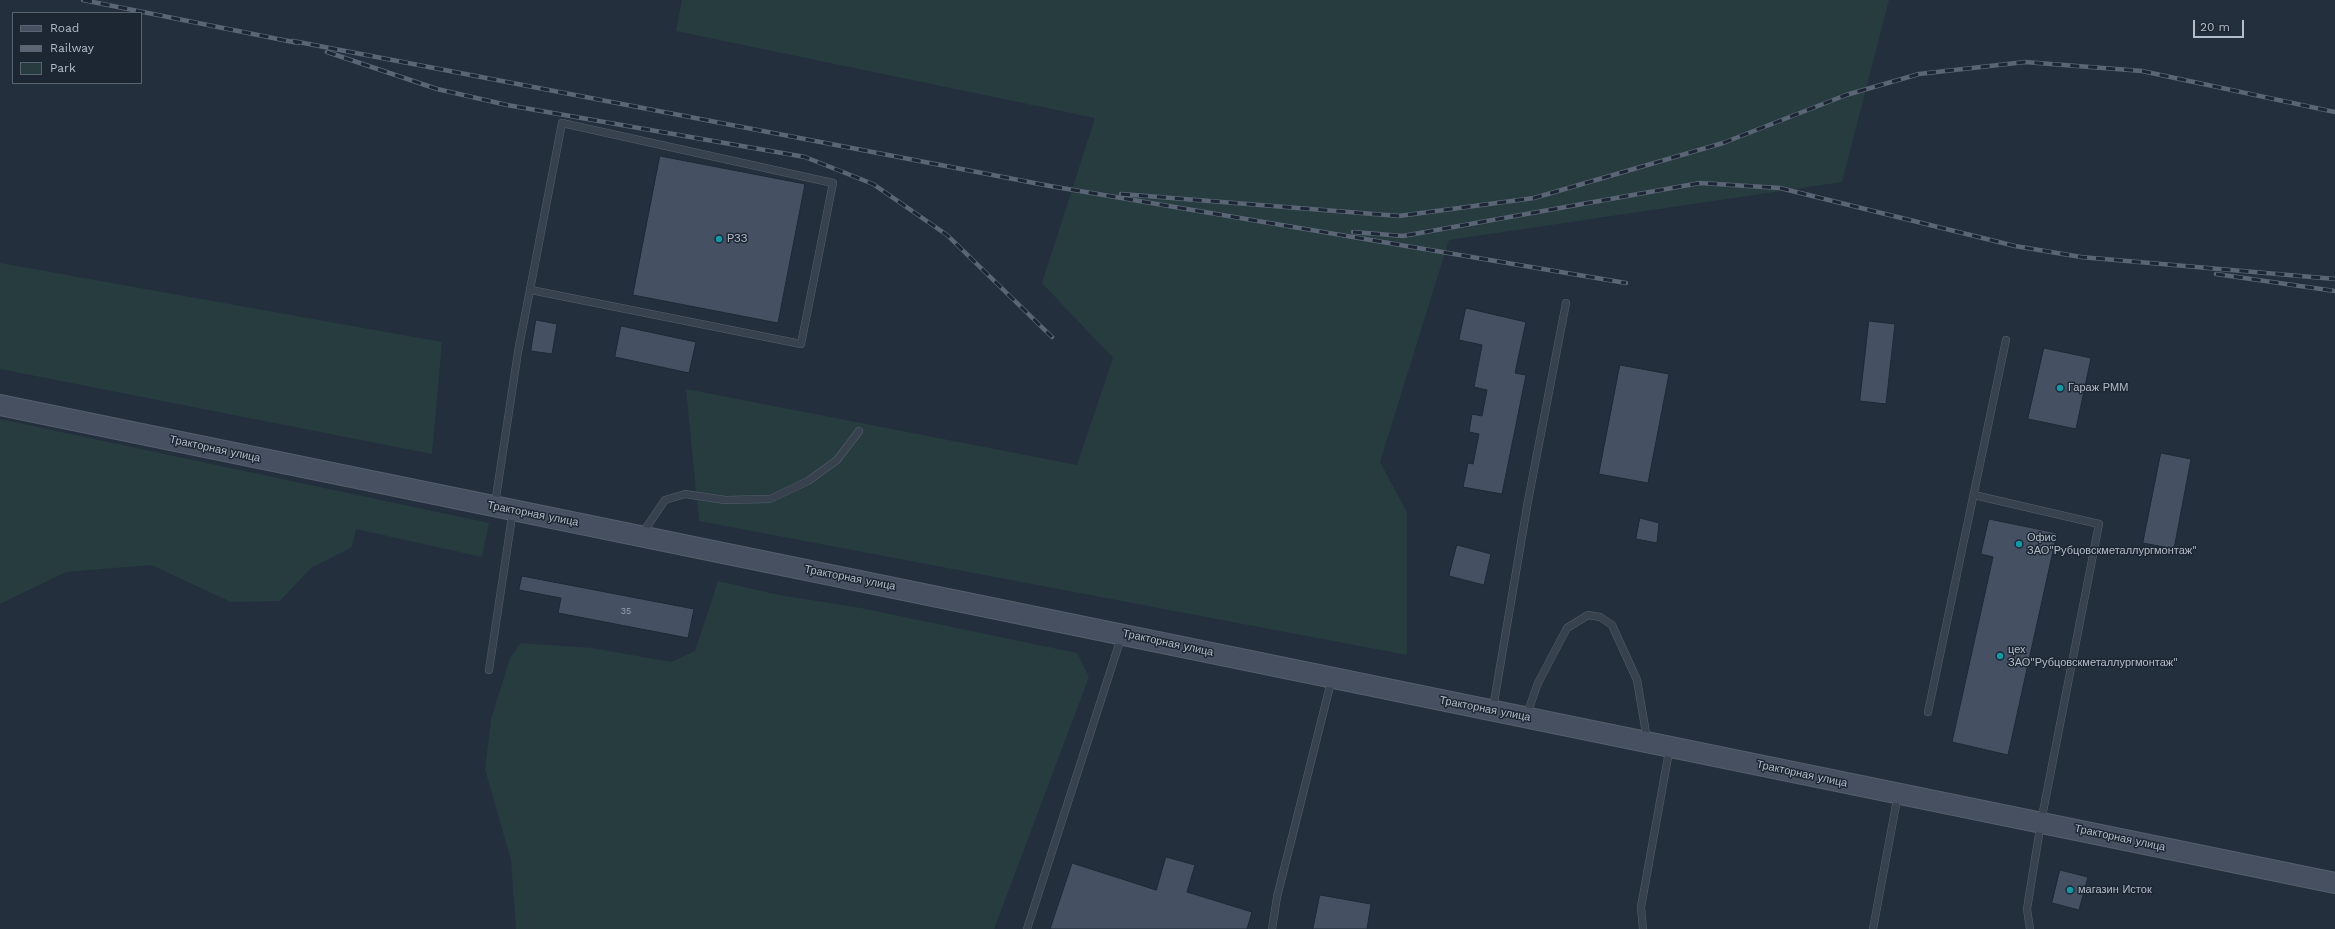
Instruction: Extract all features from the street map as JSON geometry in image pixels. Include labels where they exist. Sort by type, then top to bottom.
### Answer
[{"type":"main road","name":"Тракторная улица","points":[[0,405],[1122,633],[1332,678],[2335,883]]},
{"type":"lane","points":[[489,670],[518,352],[562,123],[833,183],[801,344],[531,290]]},
{"type":"lane","points":[[1492,710],[1528,501],[1566,303]]},
{"type":"lane","points":[[1928,712],[2006,340]]},
{"type":"lane","points":[[641,536],[666,500],[685,494],[725,500],[770,499],[802,484],[837,460],[859,431]]},
{"type":"lane","points":[[1974,495],[2099,524],[2041,822],[2027,909],[2030,929]]},
{"type":"lane","points":[[1526,717],[1538,683],[1567,628],[1588,615],[1600,617],[1612,625],[1637,680],[1648,742]]},
{"type":"lane","points":[[1027,929],[1122,633]]},
{"type":"lane","points":[[1272,929],[1277,897],[1332,678]]},
{"type":"lane","points":[[1643,929],[1641,907],[1670,746]]},
{"type":"lane","points":[[1873,929],[1898,794]]},
{"type":"green space","points":[[682,0],[1889,0],[1842,182],[1449,240],[1380,462],[1407,512],[1407,655],[699,521],[686,389],[1077,465],[1113,358],[1042,283],[1095,118],[676,31]]},
{"type":"green space","points":[[0,263],[442,342],[432,454],[0,369]]},
{"type":"green space","points":[[0,419],[489,523],[482,557],[356,529],[352,547],[311,568],[280,601],[231,602],[151,565],[66,572],[0,604]]},
{"type":"green space","points":[[718,581],[779,595],[861,608],[1077,653],[1089,677],[994,929],[516,929],[511,860],[485,769],[491,719],[510,658],[521,643],[592,648],[671,662],[695,651]]},
{"type":"building","name":"РЗЗ","points":[[660,156],[805,184],[778,323],[633,295]]},
{"type":"building","points":[[1466,308],[1526,322],[1515,373],[1526,375],[1502,494],[1463,487],[1468,463],[1473,464],[1479,434],[1469,432],[1472,414],[1482,416],[1487,390],[1474,387],[1482,345],[1459,340]]},
{"type":"building","points":[[536,320],[557,324],[552,354],[531,351]]},
{"type":"building","points":[[1869,321],[1895,324],[1886,404],[1860,401]]},
{"type":"building","points":[[621,326],[696,342],[689,373],[615,357]]},
{"type":"building","name":"Гараж РММ","points":[[2044,348],[2091,358],[2076,429],[2028,419]]},
{"type":"building","points":[[1620,365],[1669,374],[1648,483],[1599,474]]},
{"type":"building","points":[[2161,453],[2191,459],[2174,549],[2143,543]]},
{"type":"building","points":[[1640,518],[1659,523],[1657,543],[1636,539]]},
{"type":"building","name":"цех ЗАО\"Рубцовскметаллургмонтаж\"","points":[[1989,519],[2057,533],[2008,755],[1952,742],[1993,557],[1981,554]]},
{"type":"building","points":[[1457,545],[1491,554],[1484,585],[1449,576]]},
{"type":"building","points":[[522,576],[694,609],[688,638],[558,613],[561,598],[519,590]]},
{"type":"building","points":[[1166,857],[1195,865],[1187,892],[1252,912],[1247,929],[1050,929],[1072,863],[1156,890]]},
{"type":"building","name":"магазин Исток","points":[[2060,870],[2088,877],[2079,910],[2052,903]]},
{"type":"building","points":[[1320,895],[1371,904],[1367,929],[1313,929]]},
{"type":"railway","points":[[83,0],[298,43]]},
{"type":"railway","points":[[293,41],[1050,186],[1626,283]]},
{"type":"railway","points":[[327,52],[437,89],[507,105],[805,157],[873,184],[947,235],[1052,337]]},
{"type":"railway","points":[[1121,194],[1399,216],[1534,198],[1723,143],[1846,95],[1919,74],[2025,62],[2142,71],[2335,112]]},
{"type":"railway","points":[[1353,232],[1403,236],[1700,183],[1780,188],[2015,246],[2081,257],[2335,279]]},
{"type":"railway","points":[[2216,274],[2335,291]]},
{"type":"place","name":"РЗЗ","points":[[719,239]]},
{"type":"place","name":"Гараж РММ","points":[[2060,388]]},
{"type":"place","name":"Офис ЗАО\"Рубцовскметаллургмонтаж\"","points":[[2019,544]]},
{"type":"place","name":"цех ЗАО\"Рубцовскметаллургмонтаж\"","points":[[2000,656]]},
{"type":"place","name":"магазин Исток","points":[[2070,890]]}]
